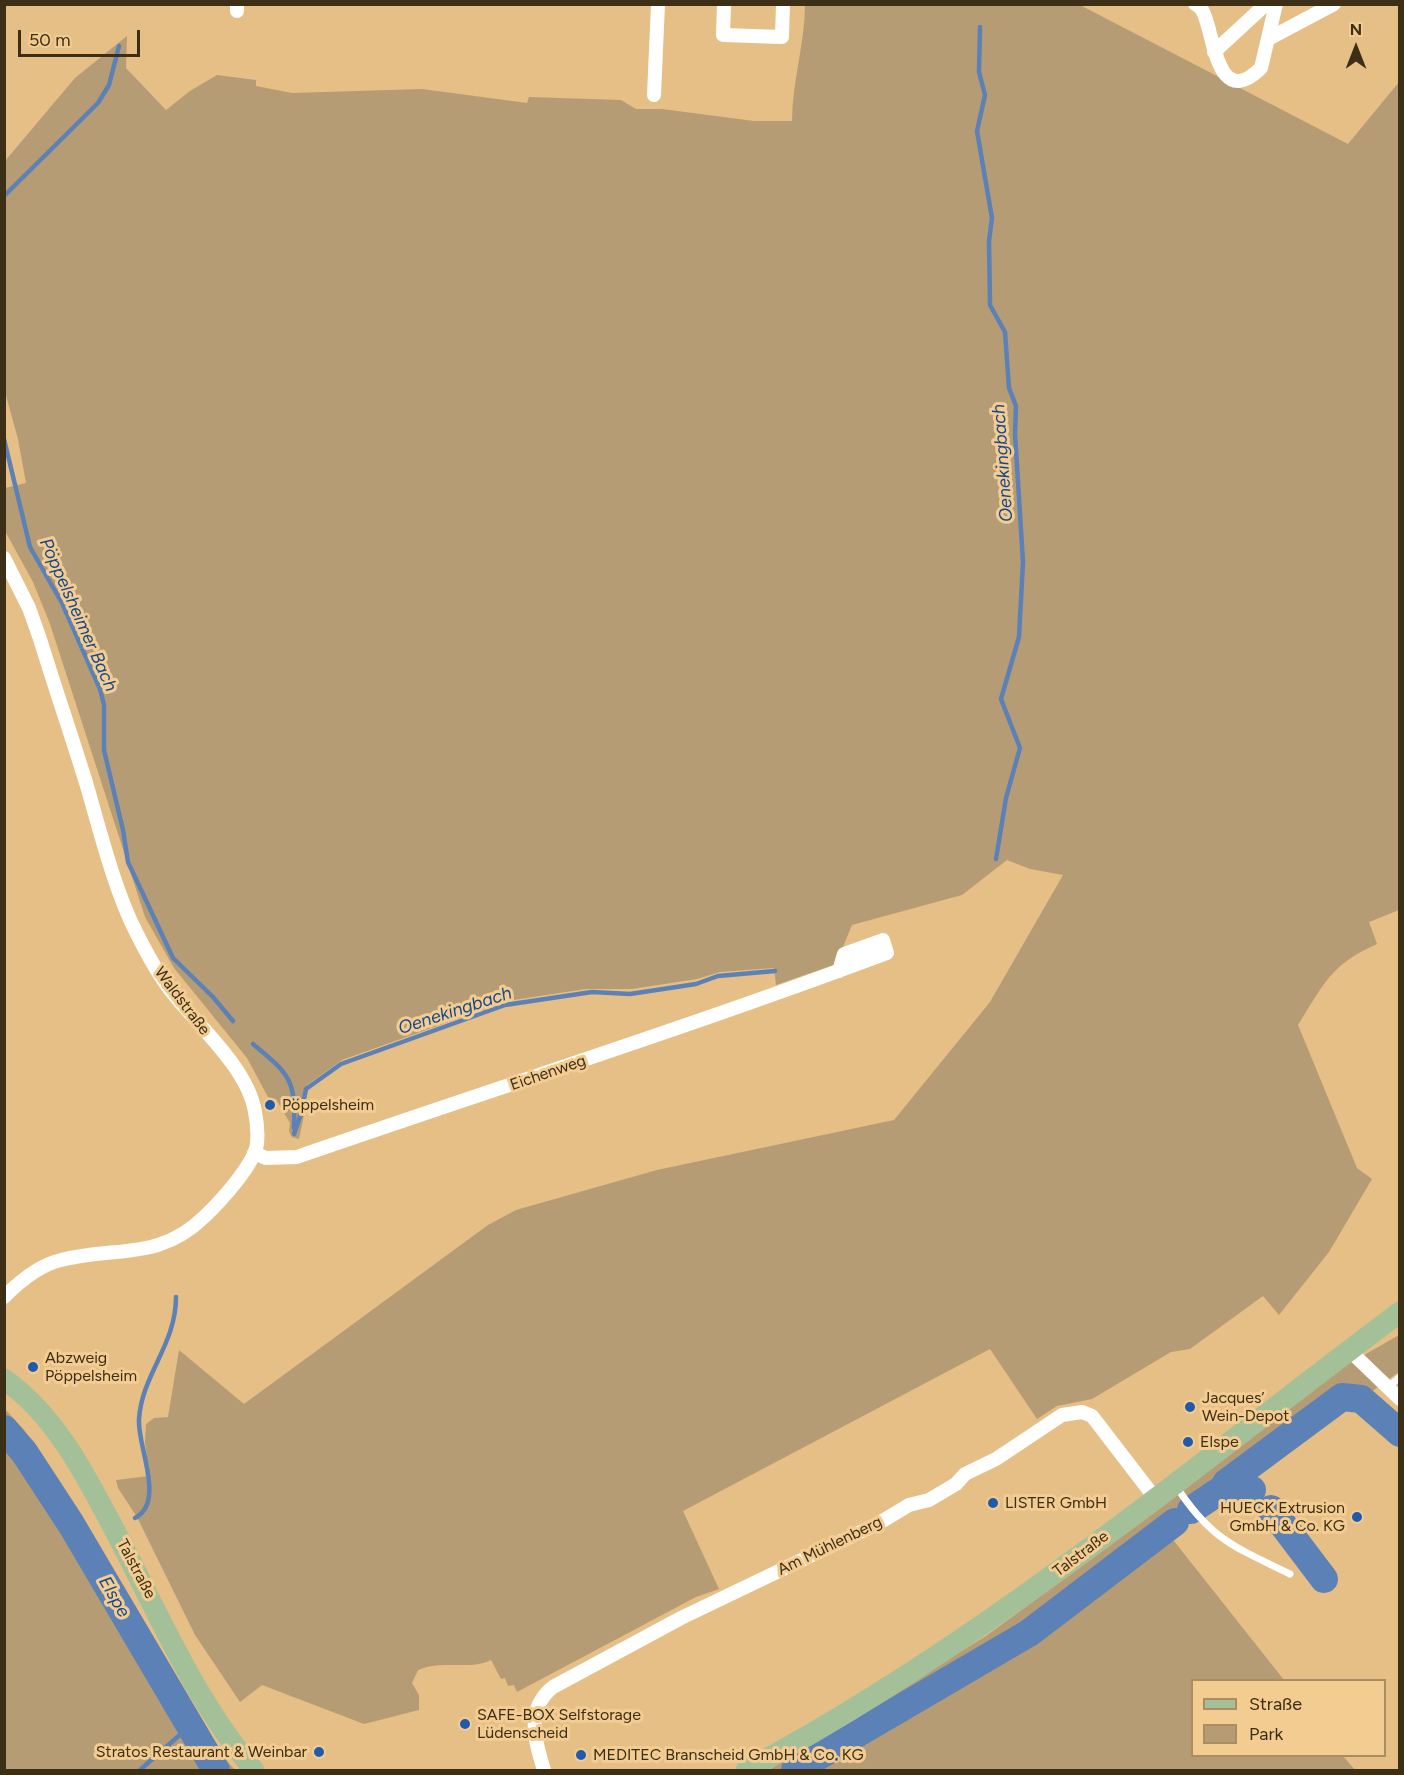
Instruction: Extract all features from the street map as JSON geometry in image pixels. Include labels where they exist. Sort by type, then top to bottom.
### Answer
[{"type":"main road","name":"Talstraße","points":[[746,1770],[892,1685],[967,1636],[1175,1484],[1400,1312]]},
{"type":"main road","name":"Talstraße","points":[[4,1378],[38,1408],[82,1467],[197,1686],[237,1750],[254,1770]]},
{"type":"street","points":[[654,95],[658,4]]},
{"type":"street","points":[[724,4],[723,35],[782,37],[783,4]]},
{"type":"street","points":[[1195,4],[1203,10],[1214,52],[1219,64],[1230,78],[1246,78],[1261,68],[1270,38],[1276,4]]},
{"type":"street","points":[[1214,52],[1266,4]]},
{"type":"street","points":[[1270,38],[1334,4]]},
{"type":"street","name":"Waldstraße","points":[[4,558],[29,608],[40,639],[101,834],[135,930],[170,990],[235,1067],[248,1087],[257,1128],[257,1145],[254,1153]]},
{"type":"street","name":"Eichenweg","points":[[254,1153],[266,1158],[297,1157],[735,1010],[839,971]]},
{"type":"street","points":[[4,1297],[25,1278],[59,1260],[142,1250],[172,1242],[203,1218],[222,1198],[254,1153]]},
{"type":"street","points":[[1349,1350],[1400,1399]]},
{"type":"street","name":"Am Mühlenberg","points":[[544,1770],[534,1736],[535,1714],[540,1698],[552,1686],[681,1618],[879,1523],[909,1505],[929,1500],[956,1484],[965,1474],[996,1460],[1062,1415],[1082,1412],[1092,1416],[1155,1498]]},
{"type":"lane","points":[[1388,1387],[1400,1377]]},
{"type":"lane","points":[[1175,1484],[1195,1515],[1223,1540],[1290,1574]]},
{"type":"green space","points":[[805,4],[1080,5],[1348,144],[1399,82],[1399,910],[1369,922],[1377,944],[1338,968],[1322,987],[1298,1025],[1357,1168],[1372,1179],[1329,1252],[1279,1315],[1263,1296],[1190,1349],[1171,1352],[1092,1399],[1057,1406],[1037,1419],[990,1349],[683,1511],[719,1589],[696,1597],[517,1692],[514,1685],[508,1686],[505,1678],[501,1679],[491,1660],[473,1665],[437,1665],[418,1670],[412,1683],[419,1695],[419,1710],[364,1724],[262,1685],[240,1702],[195,1635],[137,1517],[118,1488],[116,1480],[149,1476],[145,1442],[146,1424],[154,1418],[168,1417],[179,1350],[244,1404],[488,1225],[516,1210],[657,1170],[894,1120],[990,1002],[1063,875],[1030,869],[1007,860],[962,895],[852,925],[836,964],[776,985],[774,968],[720,972],[697,979],[632,989],[586,989],[507,1001],[342,1060],[307,1085],[299,1113],[304,1115],[299,1139],[292,1137],[289,1131],[290,1123],[276,1099],[268,1097],[247,1058],[174,968],[145,917],[50,624],[33,582],[5,531],[5,488],[26,483],[18,439],[5,392],[5,161],[75,78],[127,36],[126,68],[166,110],[190,91],[217,75],[256,80],[256,86],[292,93],[422,89],[527,103],[529,97],[621,100],[636,109],[662,109],[754,121],[792,121]]},
{"type":"green space","points":[[1399,1335],[1399,1372],[1170,1536],[1283,1679],[1191,1679],[1191,1757],[1344,1757],[1355,1770],[769,1770],[986,1636],[1162,1507],[1345,1366]]},
{"type":"green space","points":[[4,1408],[25,1431],[83,1523],[199,1730],[235,1770],[5,1770]]},
{"type":"waterway","name":"Oenekingbach","points":[[980,27],[979,72],[985,95],[977,131],[992,218],[989,241],[990,305],[1005,332],[1009,388],[1016,406],[1015,434],[1023,562],[1019,637],[1001,699],[1020,748],[1006,798],[996,859]]},
{"type":"waterway","name":"Pöppelsheimer Bach","points":[[4,196],[98,103],[109,85],[119,46]]},
{"type":"waterway","name":"Pöppelsheimer Bach","points":[[4,439],[30,547],[62,603],[100,689],[104,705],[104,750],[123,830],[128,862],[173,958],[213,997],[233,1021]]},
{"type":"waterway","name":"Oenekingbach","points":[[294,1134],[306,1089],[341,1064],[505,1005],[592,992],[630,994],[696,984],[718,976],[775,971]]},
{"type":"waterway","name":"Pöppelsheimer Bach","points":[[253,1044],[275,1063],[288,1079],[294,1098],[294,1128]]},
{"type":"waterway","name":"Oenekingbach","points":[[135,1518],[144,1510],[149,1487],[140,1430],[141,1403],[171,1330],[176,1297]]},
{"type":"waterway","points":[[1224,1488],[1226,1483],[1342,1397],[1361,1399],[1400,1433]]},
{"type":"waterway","name":"Elspe","points":[[4,1429],[24,1452],[71,1524],[216,1770]]},
{"type":"waterway","name":"Elspe","points":[[1191,1510],[1224,1488],[1252,1490]]},
{"type":"waterway","name":"Oenekingbach","points":[[53,1497],[57,1495]]},
{"type":"waterway","name":"Elspe","points":[[1271,1509],[1324,1579]]},
{"type":"waterway","name":"Elspe","points":[[795,1770],[1029,1633],[1175,1522]]},
{"type":"waterway","points":[[140,1770],[190,1726]]},
{"type":"place","name":"Pöppelsheim","points":[[270,1105]]},
{"type":"place","name":"Abzweig Pöppelsheim","points":[[33,1367]]},
{"type":"place","name":"Jacques’ Wein-Depot","points":[[1190,1407]]},
{"type":"place","name":"Elspe","points":[[1188,1442]]},
{"type":"place","name":"LISTER GmbH","points":[[993,1503]]},
{"type":"place","name":"HUECK Extrusion GmbH & Co. KG","points":[[1357,1517]]},
{"type":"place","name":"SAFE-BOX Selfstorage Lüdenscheid","points":[[465,1724]]},
{"type":"place","name":"Stratos Restaurant & Weinbar","points":[[319,1752]]},
{"type":"place","name":"MEDITEC Branscheid GmbH & Co. KG","points":[[581,1755]]}]
